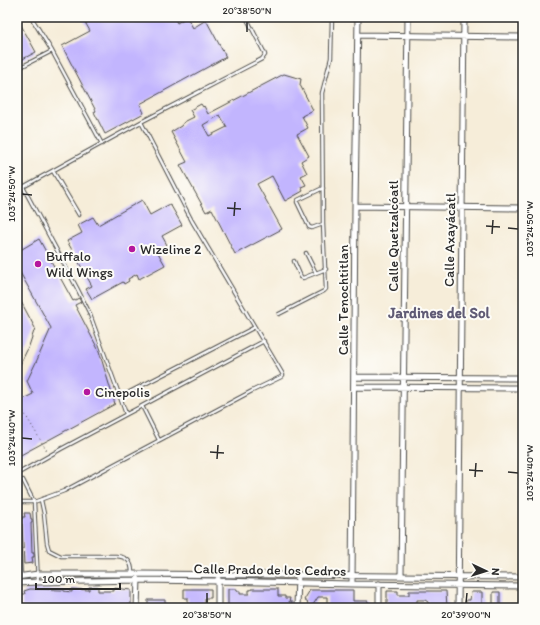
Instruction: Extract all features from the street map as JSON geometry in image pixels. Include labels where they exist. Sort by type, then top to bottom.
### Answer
[{"type":"street","name":"Calle Tenochtitlan","points":[[352,584],[358,17]]},
{"type":"street","name":"Calle Quetzalcóatl","points":[[401,576],[408,17]]},
{"type":"street","name":"Calle Axayácatl","points":[[458,608],[464,17]]},
{"type":"street","points":[[358,35],[523,37]]},
{"type":"street","points":[[355,206],[523,208]]},
{"type":"street","points":[[354,377],[523,378]]},
{"type":"street","points":[[354,387],[523,388]]},
{"type":"street","name":"Calle Prado de los Cedros","points":[[19,576],[38,574],[298,574],[523,577]]},
{"type":"street","points":[[137,608],[138,574]]},
{"type":"street","points":[[218,574],[218,608]]},
{"type":"street","points":[[298,574],[298,608]]},
{"type":"street","name":"Calle Prado de los Cedros","points":[[17,584],[22,582],[138,580],[523,586]]},
{"type":"street","points":[[379,584],[379,608]]},
{"type":"lane","points":[[31,17],[52,51],[102,144]]},
{"type":"lane","points":[[23,187],[141,122],[262,59],[265,55],[264,52],[246,17]]},
{"type":"lane","points":[[279,314],[325,291],[326,289],[323,224],[322,93],[331,58],[332,17]]},
{"type":"lane","points":[[17,69],[52,51]]},
{"type":"lane","points":[[17,502],[34,502],[64,491],[282,376],[282,372],[256,327],[192,221],[141,122]]},
{"type":"lane","points":[[53,171],[79,215]]},
{"type":"lane","points":[[17,175],[89,312],[127,413]]},
{"type":"lane","points":[[323,188],[298,200],[297,202],[309,227],[312,228],[323,224]]},
{"type":"lane","points":[[306,253],[316,273]]},
{"type":"lane","points":[[294,261],[302,277],[304,278],[326,269]]},
{"type":"lane","points":[[120,397],[256,327]]},
{"type":"lane","points":[[17,474],[127,413],[264,341]]},
{"type":"lane","points":[[142,406],[159,440]]},
{"type":"lane","points":[[23,480],[34,502],[38,582]]},
{"type":"lane","points":[[41,500],[44,514],[46,543],[49,550],[61,556],[116,556],[124,558],[128,560],[131,565],[132,574]]},
{"type":"lane","points":[[18,519],[19,576]]},
{"type":"path","points":[[17,401],[50,455]]},
{"type":"building","points":[[82,17],[174,17],[177,23],[187,17],[193,28],[206,20],[226,57],[140,104],[144,113],[105,134],[94,112],[96,111],[62,46],[90,31]]},
{"type":"building","points":[[17,18],[36,52],[17,62]]},
{"type":"building","points":[[284,74],[301,79],[300,85],[313,110],[302,116],[308,128],[297,134],[309,156],[301,161],[307,173],[301,176],[306,185],[301,187],[303,191],[285,201],[272,176],[257,184],[282,229],[235,254],[212,209],[206,212],[180,165],[187,162],[171,132],[181,126],[184,122],[194,117],[190,110],[201,104],[203,107],[204,106],[208,114]],"holes":[[[220,115],[227,127],[209,136],[203,125]]]},
{"type":"building","name":"Wizeline 2","points":[[142,200],[150,215],[170,204],[182,225],[162,236],[167,245],[157,251],[165,265],[139,279],[137,274],[128,279],[129,281],[124,284],[123,282],[92,299],[86,289],[92,286],[67,241],[82,233],[78,225],[93,217],[98,225]]},
{"type":"building","points":[[39,239],[73,301],[79,298],[81,302],[75,305],[99,351],[115,404],[17,457],[17,402],[33,394],[27,381],[51,328],[17,267],[17,252]]},
{"type":"building","points":[[17,294],[35,328],[29,346],[17,371]]},
{"type":"building","points":[[24,513],[30,513],[32,519],[32,553],[34,553],[34,557],[32,557],[33,563],[24,564],[21,519],[22,517],[25,517]]},
{"type":"building","points":[[89,587],[98,587],[98,591],[114,591],[114,588],[131,590],[131,605],[128,605],[128,608],[22,607],[22,594],[25,594],[24,591],[30,589],[64,590],[72,592],[72,589],[89,590]]},
{"type":"building","points":[[184,589],[211,589],[211,598],[205,598],[205,608],[188,608],[188,598],[184,598]]},
{"type":"building","points":[[228,589],[237,589],[237,591],[240,591],[240,594],[249,594],[249,590],[251,589],[278,589],[278,596],[290,598],[289,602],[292,602],[292,608],[279,608],[279,606],[257,606],[257,608],[249,608],[249,605],[240,605],[240,607],[236,608],[228,608]]},
{"type":"building","points":[[310,590],[353,590],[353,601],[368,601],[368,608],[342,606],[342,608],[327,608],[327,597],[318,597],[313,605],[320,608],[309,608],[306,606],[308,603],[304,600]]},
{"type":"building","points":[[387,591],[398,591],[398,595],[409,595],[409,591],[446,591],[447,608],[428,608],[428,602],[425,600],[417,600],[417,604],[411,604],[411,608],[387,608]]},
{"type":"building","points":[[471,592],[482,592],[482,608],[466,608],[466,600],[470,600]]},
{"type":"building","points":[[493,592],[500,592],[500,608],[493,608]]},
{"type":"building","points":[[148,600],[165,600],[165,603],[167,603],[167,608],[148,608]]},
{"type":"place","name":"Wizeline 2","points":[[132,249]]},
{"type":"place","name":"Buffalo Wild Wings","points":[[38,264]]},
{"type":"place","name":"Cinepolis","points":[[87,392]]},
{"type":"district","name":"Jardines del Sol","points":[[439,313]]}]
